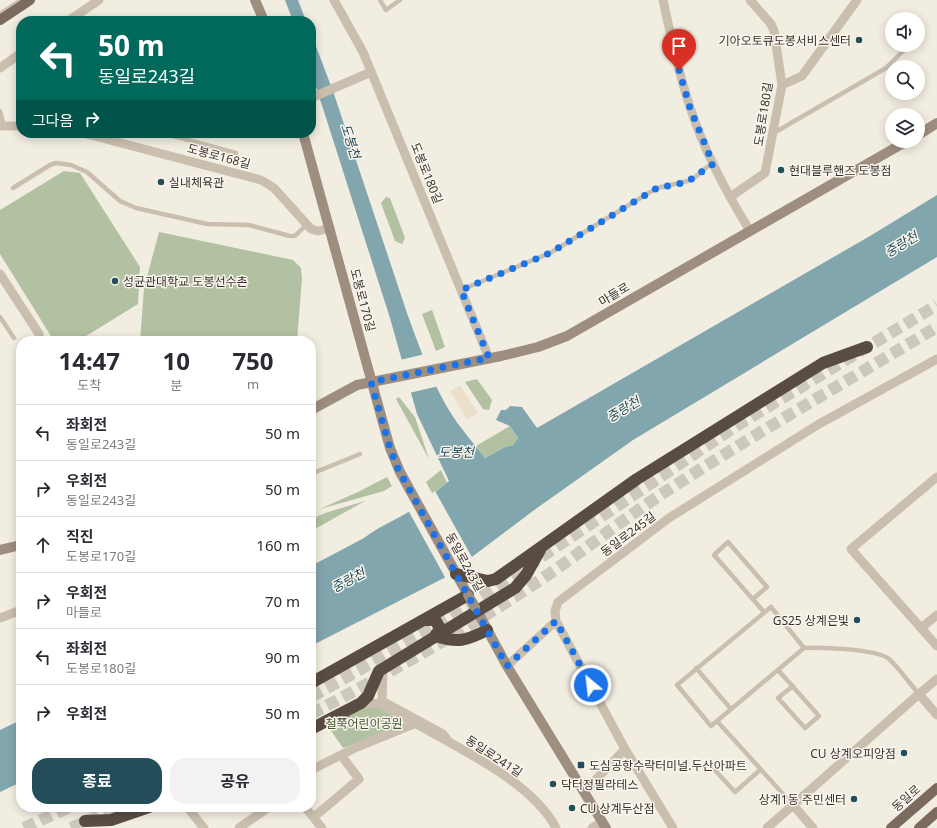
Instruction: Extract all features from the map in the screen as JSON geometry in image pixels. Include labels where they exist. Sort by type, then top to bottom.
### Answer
[{"type":"highway","points":[[456,574],[488,581],[496,579],[541,550],[637,478],[823,363],[867,347]]},
{"type":"highway","points":[[316,726],[361,703],[368,696],[377,674],[383,669],[438,632],[515,588],[526,575],[541,550]]},
{"type":"highway","points":[[316,680],[426,620],[468,595]]},
{"type":"highway","points":[[426,620],[435,620],[438,632],[452,641],[461,641],[487,630]]},
{"type":"highway","points":[[85,822],[111,820],[134,812]]},
{"type":"main road","points":[[0,20],[30,0]]},
{"type":"main road","points":[[255,0],[262,16]]},
{"type":"main road","points":[[925,131],[937,123]]},
{"type":"main road","name":"도봉로170길","points":[[304,138],[371,382],[390,448],[400,472]]},
{"type":"main road","name":"마들로","points":[[316,407],[348,389],[371,382],[538,347],[567,336],[895,148]]},
{"type":"main road","name":"동일로243길","points":[[400,472],[507,666],[604,825]]},
{"type":"main road","points":[[0,550],[16,546]]},
{"type":"main road","name":"동일로","points":[[891,828],[937,788]]},
{"type":"main road","points":[[919,828],[937,812]]},
{"type":"street","points":[[75,16],[99,0]]},
{"type":"street","name":"도봉로180길","points":[[334,0],[357,38],[367,73],[489,358]]},
{"type":"street","points":[[663,0],[684,90],[713,164],[750,231]]},
{"type":"street","name":"도봉로180길","points":[[730,197],[764,174],[782,85],[774,32],[771,24],[750,0]]},
{"type":"street","points":[[782,85],[802,76],[857,0]]},
{"type":"street","points":[[0,68],[16,57]]},
{"type":"street","points":[[316,96],[367,73]]},
{"type":"street","points":[[2,126],[16,126]]},
{"type":"street","name":"도봉로168길","points":[[102,138],[261,180],[274,188],[307,224]]},
{"type":"street","points":[[307,224],[316,231],[330,228]]},
{"type":"street","points":[[0,274],[39,336]]},
{"type":"street","name":"동일로245길","points":[[556,621],[555,611],[558,602],[669,518],[819,424],[937,359]]},
{"type":"street","points":[[937,477],[851,548],[937,646]]},
{"type":"street","points":[[0,618],[16,612]]},
{"type":"street","points":[[921,628],[937,615]]},
{"type":"street","points":[[507,666],[556,621],[625,749],[673,828]]},
{"type":"street","name":"동일로241길","points":[[383,669],[382,702],[443,734],[449,742]]},
{"type":"street","points":[[767,828],[919,694],[937,680]]},
{"type":"street","points":[[919,694],[937,715]]},
{"type":"street","name":"동일로241길","points":[[361,703],[381,704],[492,767],[512,781],[542,808],[556,828]]},
{"type":"street","points":[[316,768],[416,723]]},
{"type":"street","points":[[584,792],[625,749]]},
{"type":"street","points":[[314,817],[359,779],[341,756]]},
{"type":"street","points":[[793,806],[813,828]]},
{"type":"street","points":[[191,812],[204,828]]},
{"type":"street","points":[[239,828],[262,812]]},
{"type":"street","points":[[310,812],[322,828]]},
{"type":"street","points":[[592,828],[604,825]]},
{"type":"lane","points":[[0,14],[21,0]]},
{"type":"lane","points":[[380,0],[386,10],[400,0]]},
{"type":"lane","points":[[772,135],[886,68],[902,52]]},
{"type":"lane","points":[[0,111],[2,126]]},
{"type":"lane","points":[[180,138],[236,153]]},
{"type":"lane","points":[[13,188],[53,164],[64,164],[77,167],[87,172],[120,201],[136,208],[207,224],[249,225],[290,236],[295,236],[307,224]]},
{"type":"lane","points":[[461,290],[550,253],[657,188],[687,182],[713,164]]},
{"type":"lane","points":[[0,317],[14,338]]},
{"type":"lane","points":[[316,472],[360,454]]},
{"type":"lane","points":[[753,599],[767,587],[728,542],[714,555],[764,612]]},
{"type":"lane","points":[[804,648],[771,606],[677,685],[711,726],[804,648],[820,647],[854,650],[888,658],[919,694]]},
{"type":"lane","points":[[696,668],[731,709]]},
{"type":"lane","points":[[778,670],[793,686],[819,716],[805,728],[778,698],[793,686]]},
{"type":"lane","points":[[717,721],[793,806]]},
{"type":"lane","points":[[712,767],[735,792],[760,770]]},
{"type":"green space","points":[[64,171],[80,173],[140,267],[138,304],[86,336],[51,336],[0,254],[0,210]]},
{"type":"green space","points":[[386,197],[390,198],[405,238],[402,244],[395,241],[381,203]]},
{"type":"green space","points":[[159,232],[293,260],[301,268],[302,278],[297,336],[140,336],[144,288]]},
{"type":"green space","points":[[432,310],[445,347],[436,351],[422,314]]},
{"type":"green space","points":[[477,379],[492,400],[489,410],[483,409],[465,382]]},
{"type":"green space","points":[[399,397],[415,417],[429,459],[396,399]]},
{"type":"green space","points":[[510,426],[518,438],[513,445],[505,447],[485,458],[476,446]]},
{"type":"green space","points":[[441,470],[447,483],[433,495],[426,482]]},
{"type":"green space","points":[[387,477],[392,486],[384,491],[320,509],[360,491]]},
{"type":"green space","points":[[365,501],[316,528],[316,518],[328,512]]},
{"type":"green space","name":"철쭉어린이공원","points":[[362,706],[381,708],[405,725],[343,748],[327,725]]},
{"type":"shaded area","points":[[460,385],[478,413],[467,419],[450,391]]},
{"type":"water","points":[[285,0],[298,0],[304,16],[291,16]]},
{"type":"water","name":"중랑천","points":[[316,46],[334,94],[408,316],[425,360],[453,417],[485,458],[505,447],[513,445],[518,438],[510,426],[496,420],[501,410],[506,410],[510,406],[522,407],[537,428],[870,236],[937,195],[937,257],[633,440],[537,508],[444,578],[316,643],[316,563],[364,538],[411,510],[428,499],[449,481],[417,414],[390,318],[316,87]]},
{"type":"water","points":[[16,722],[16,784],[0,792],[0,730]]},
{"type":"pier","points":[[425,354],[439,386],[409,393],[400,360]]},
{"type":"pier","points":[[435,491],[473,559],[446,579],[408,510]]},
{"type":"tunnel","points":[[316,694],[428,631],[467,607],[736,426],[937,305]]},
{"type":"tunnel","points":[[316,711],[394,669],[475,622],[546,576],[650,502],[701,469],[937,327]]},
{"type":"tunnel","points":[[24,828],[58,812]]},
{"type":"tunnel","points":[[71,828],[108,812]]},
{"type":"place","name":"기아오토큐도봉서비스센터","points":[[859,40]]},
{"type":"place","name":"현대블루핸즈 도봉점","points":[[781,170]]},
{"type":"place","name":"실내체육관","points":[[161,182]]},
{"type":"place","name":"성균관대학교 도봉선수촌","points":[[115,281]]},
{"type":"place","name":"GS25 상계은빛","points":[[857,620]]},
{"type":"place","name":"CU 상계오피앙점","points":[[904,753]]},
{"type":"place","name":"도심공항수락터미널.두산아파트","points":[[581,765]]},
{"type":"place","name":"닥터정필라테스","points":[[553,784]]},
{"type":"place","name":"상계1동 주민센터","points":[[854,799]]},
{"type":"place","name":"CU 상계두산점","points":[[572,808]]},
{"type":"route","points":[[591,685],[556,621],[507,666],[398,469],[390,448],[371,382],[489,358],[461,290],[550,253],[657,188],[692,180],[707,167],[713,164],[697,128],[682,84],[679,70]]},
{"type":"water label","name":"도봉천","points":[[351,141]]},
{"type":"water label","name":"도봉천","points":[[456,452]]}]
